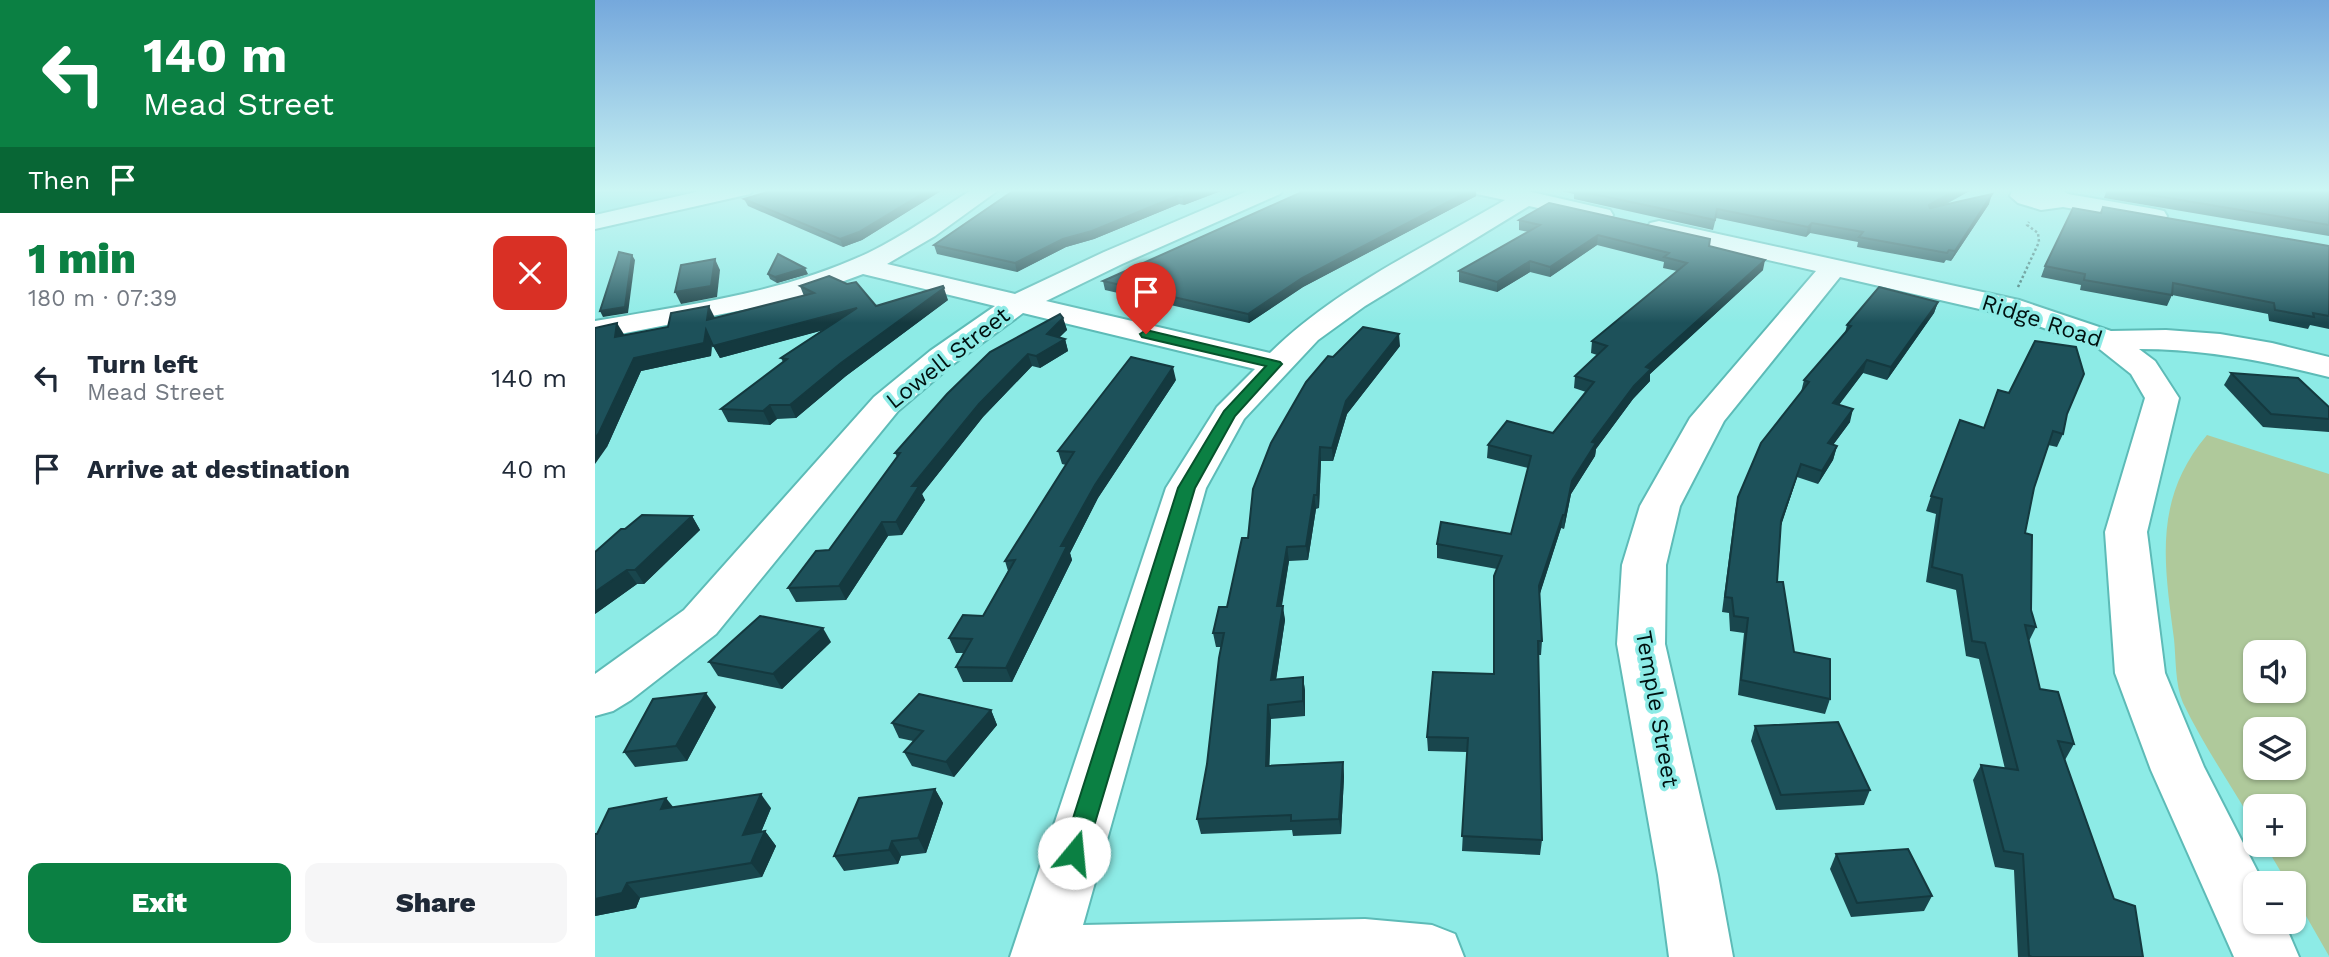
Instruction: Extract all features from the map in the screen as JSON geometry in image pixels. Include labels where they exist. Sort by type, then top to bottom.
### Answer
[{"type":"street","points":[[595,330],[767,298],[862,266],[921,234]]},
{"type":"street","name":"Lowell Street","points":[[595,697],[613,687],[700,622],[886,404],[941,358],[1017,304],[1170,234]]},
{"type":"street","points":[[1042,957],[1187,488],[1229,414],[1307,334],[1355,300],[1466,234]]},
{"type":"street","name":"Ridge Road","points":[[1685,234],[2009,307],[2108,340],[2144,368],[2162,398],[2126,532],[2140,673],[2178,770],[2267,957]]},
{"type":"street","points":[[862,266],[1275,364]]},
{"type":"street","name":"Temple Street","points":[[1701,957],[1688,875],[1641,644],[1644,565],[1660,506],[1708,418],[1834,267]]},
{"type":"street","points":[[2108,340],[2200,340],[2279,354],[2329,367]]},
{"type":"street","points":[[1062,957],[1365,951],[1432,957]]},
{"type":"path","points":[[2009,307],[2039,242],[2038,234]]},
{"type":"green space","points":[[2207,435],[2329,474],[2329,956],[2306,916],[2306,871],[2280,871],[2272,857],[2306,857],[2306,794],[2243,794],[2243,806],[2180,696],[2166,558],[2170,508],[2190,459]]},
{"type":"building","points":[[827,234],[854,234],[840,239]]},
{"type":"building","points":[[951,234],[1082,234],[1063,239],[1015,263],[934,245]]},
{"type":"building","points":[[1209,234],[1387,234],[1302,278],[1248,314],[1103,281]]},
{"type":"building","points":[[1525,234],[1686,234],[1710,239],[1709,246],[1765,260],[1646,367],[1651,369],[1634,386],[1592,442],[1596,443],[1572,481],[1565,515],[1539,586],[1542,641],[1538,641],[1542,840],[1462,836],[1468,738],[1427,737],[1433,672],[1494,674],[1494,576],[1502,556],[1437,544],[1441,522],[1511,534],[1531,456],[1488,445],[1507,421],[1553,433],[1594,382],[1575,376],[1607,346],[1592,341],[1687,263],[1664,257],[1669,253],[1598,235],[1550,267],[1530,261],[1497,282],[1459,271]]},
{"type":"building","points":[[1862,234],[1966,234],[1955,251],[1949,250],[1947,253],[1859,237]]},
{"type":"building","points":[[2061,234],[2257,234],[2329,246],[2329,316],[2313,313],[2314,317],[2275,310],[2274,303],[2173,283],[2172,295],[2084,280],[2085,274],[2045,266]]},
{"type":"building","points":[[619,252],[632,255],[625,307],[600,311]]},
{"type":"building","points":[[778,254],[805,268],[775,277],[768,274]]},
{"type":"building","points":[[715,259],[711,286],[675,292],[681,265]]},
{"type":"building","points":[[829,276],[847,284],[856,282],[876,306],[943,286],[944,288],[841,363],[790,405],[770,405],[763,411],[721,409],[787,359],[781,358],[857,308],[713,346],[706,330],[704,343],[634,358],[595,438],[595,328],[617,323],[615,337],[668,327],[671,313],[709,306],[707,320],[814,293],[800,286]]},
{"type":"building","points":[[1879,287],[1938,302],[1891,367],[1867,360],[1833,403],[1853,409],[1828,443],[1837,446],[1822,471],[1801,464],[1781,521],[1777,582],[1783,582],[1794,652],[1830,659],[1830,699],[1741,680],[1748,618],[1734,616],[1732,598],[1725,597],[1738,497],[1761,443],[1809,382],[1804,380],[1851,326],[1847,325]]},
{"type":"building","points":[[1060,314],[1063,318],[1047,334],[1065,339],[1036,356],[1028,354],[979,404],[912,486],[919,486],[896,522],[882,522],[839,586],[788,588],[816,551],[829,550],[900,453],[895,453],[947,394],[990,352]]},
{"type":"building","points":[[1363,327],[1399,334],[1346,401],[1332,448],[1320,447],[1317,495],[1314,495],[1306,546],[1287,547],[1277,606],[1283,606],[1271,680],[1303,677],[1303,701],[1268,705],[1266,766],[1343,762],[1339,819],[1291,821],[1291,815],[1197,819],[1224,633],[1213,633],[1219,607],[1227,607],[1242,538],[1248,538],[1253,489],[1271,443],[1306,382],[1328,356],[1333,357]]},
{"type":"building","points":[[2035,341],[2076,347],[2084,374],[2067,414],[2063,434],[2053,431],[2034,488],[2025,533],[2032,535],[2031,610],[2036,627],[2025,625],[2040,689],[2058,692],[2074,744],[2058,741],[2114,899],[2135,906],[2143,957],[2029,956],[2023,854],[2004,851],[1981,765],[2018,770],[1985,643],[1972,641],[1962,575],[1932,567],[1942,499],[1931,496],[1960,420],[1984,428],[1998,390],[2009,393]]},
{"type":"building","points":[[1131,357],[1173,367],[1095,485],[1061,546],[1067,546],[1006,668],[956,667],[972,639],[949,638],[963,615],[983,616],[1015,560],[1005,561],[1074,452],[1058,451]]},
{"type":"building","points":[[2231,373],[2298,378],[2329,407],[2329,419],[2271,414]]},
{"type":"building","points":[[642,515],[692,516],[635,570],[627,570],[595,592],[595,552]]},
{"type":"building","points":[[760,616],[823,628],[773,674],[709,662]]},
{"type":"building","points":[[706,693],[676,746],[624,752],[653,699]]},
{"type":"building","points":[[919,694],[991,710],[946,762],[904,752],[923,731],[892,723]]},
{"type":"building","points":[[1838,722],[1870,790],[1781,795],[1755,726]]},
{"type":"building","points":[[935,789],[918,838],[892,841],[889,850],[834,856],[859,798]]},
{"type":"building","points":[[761,794],[743,835],[765,831],[751,863],[627,883],[622,893],[595,899],[595,834],[609,809],[666,798],[661,809]]},
{"type":"building","points":[[1908,849],[1932,896],[1857,903],[1836,854]]},
{"type":"route","points":[[1074,853],[1187,488],[1229,414],[1275,364],[1146,334]]}]
